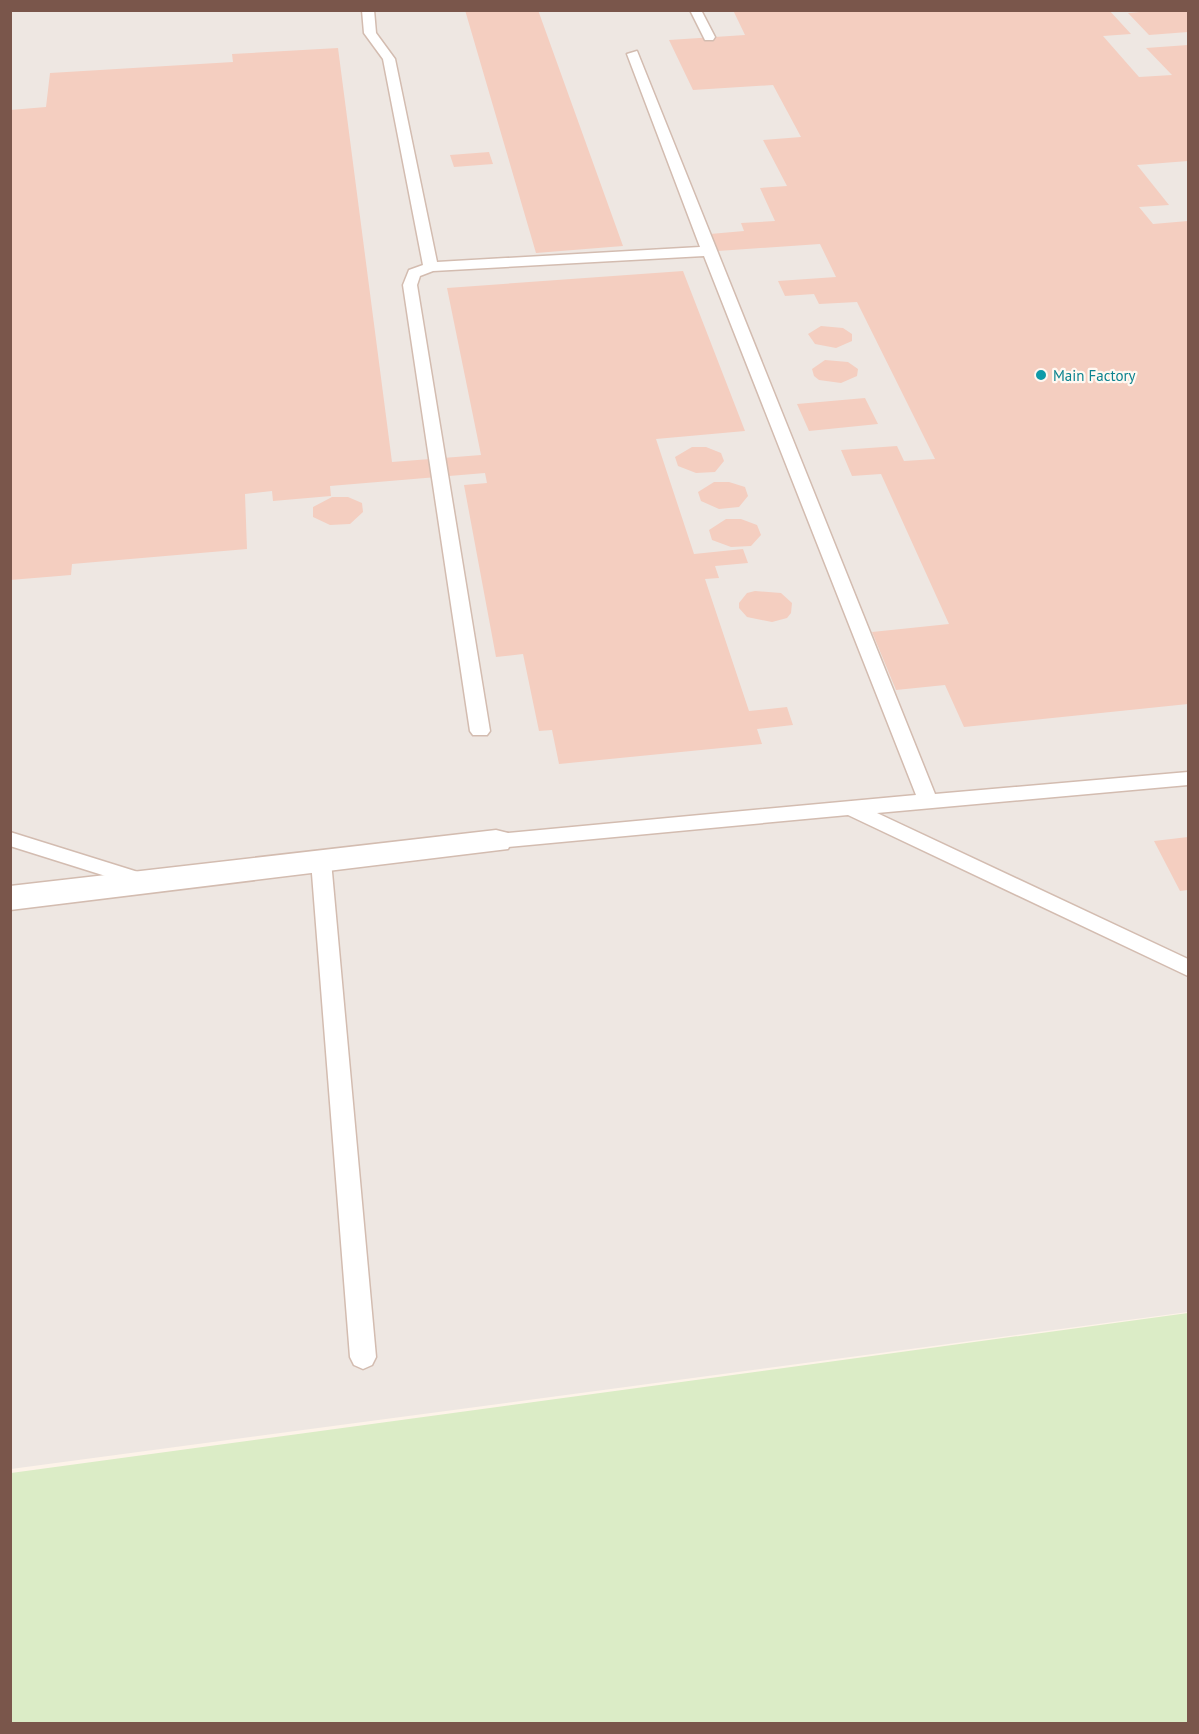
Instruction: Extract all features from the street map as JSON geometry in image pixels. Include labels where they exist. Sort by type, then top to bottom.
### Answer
[{"type":"street","points":[[10,898],[496,841]]},
{"type":"lane","points":[[368,10],[370,33],[389,59],[431,267]]},
{"type":"lane","points":[[695,10],[709,37]]},
{"type":"lane","points":[[633,54],[928,801]]},
{"type":"lane","points":[[480,731],[410,285],[414,273],[431,267],[709,251]]},
{"type":"lane","points":[[496,841],[1188,778]]},
{"type":"lane","points":[[850,808],[1188,968]]},
{"type":"lane","points":[[10,839],[147,882]]},
{"type":"lane","points":[[321,861],[363,1357]]},
{"type":"shaded area","points":[[10,11],[1188,11],[1188,1312],[11,1469]]},
{"type":"green space","points":[[1188,1313],[1188,1723],[11,1723],[11,1473]]},
{"type":"building","points":[[465,10],[538,10],[623,246],[536,253]]},
{"type":"building","name":"Main Factory","points":[[733,10],[1109,10],[1131,34],[1103,36],[1139,77],[1172,75],[1146,48],[1188,45],[1188,161],[1137,165],[1169,205],[1139,207],[1153,224],[1188,221],[1188,704],[964,727],[945,685],[896,690],[872,632],[949,624],[881,474],[852,476],[841,450],[897,446],[904,461],[935,459],[857,302],[819,304],[814,294],[785,296],[778,281],[836,277],[820,244],[718,251],[710,234],[744,231],[741,223],[775,221],[760,188],[787,186],[763,140],[801,137],[773,85],[693,90],[669,40],[745,35]]},
{"type":"building","points":[[1188,10],[1188,32],[1149,35],[1128,13]]},
{"type":"building","points":[[338,48],[392,462],[481,455],[447,288],[683,271],[745,431],[656,439],[694,554],[743,549],[748,563],[715,566],[719,578],[705,579],[749,711],[787,707],[793,725],[757,729],[762,744],[559,764],[552,730],[539,731],[523,654],[496,657],[464,485],[487,483],[485,473],[330,486],[331,496],[273,501],[272,491],[245,494],[247,549],[72,564],[71,575],[10,580],[10,110],[46,107],[50,73],[233,62],[232,54]]},
{"type":"building","points":[[489,152],[493,164],[454,167],[450,155]]},
{"type":"building","points":[[821,326],[843,328],[852,334],[852,341],[836,348],[815,344],[808,334]]},
{"type":"building","points":[[825,360],[848,362],[858,369],[857,376],[841,383],[819,380],[814,376],[812,369]]},
{"type":"building","points":[[865,398],[878,424],[809,431],[797,404]]},
{"type":"building","points":[[692,447],[706,447],[721,453],[724,461],[715,472],[696,473],[678,466],[675,457]]},
{"type":"building","points":[[714,482],[729,482],[745,487],[748,496],[739,507],[719,509],[701,501],[698,492]]},
{"type":"building","points":[[332,497],[348,497],[362,503],[363,512],[350,524],[330,525],[313,517],[313,507]]},
{"type":"building","points":[[726,519],[741,519],[757,525],[761,535],[751,546],[731,547],[712,540],[709,530]]},
{"type":"building","points":[[755,591],[781,593],[792,603],[791,613],[787,618],[772,622],[747,617],[739,608],[739,603],[747,593]]},
{"type":"building","points":[[1188,837],[1188,890],[1180,891],[1154,841]]},
{"type":"place","name":"Main Factory","points":[[1041,375]]}]
